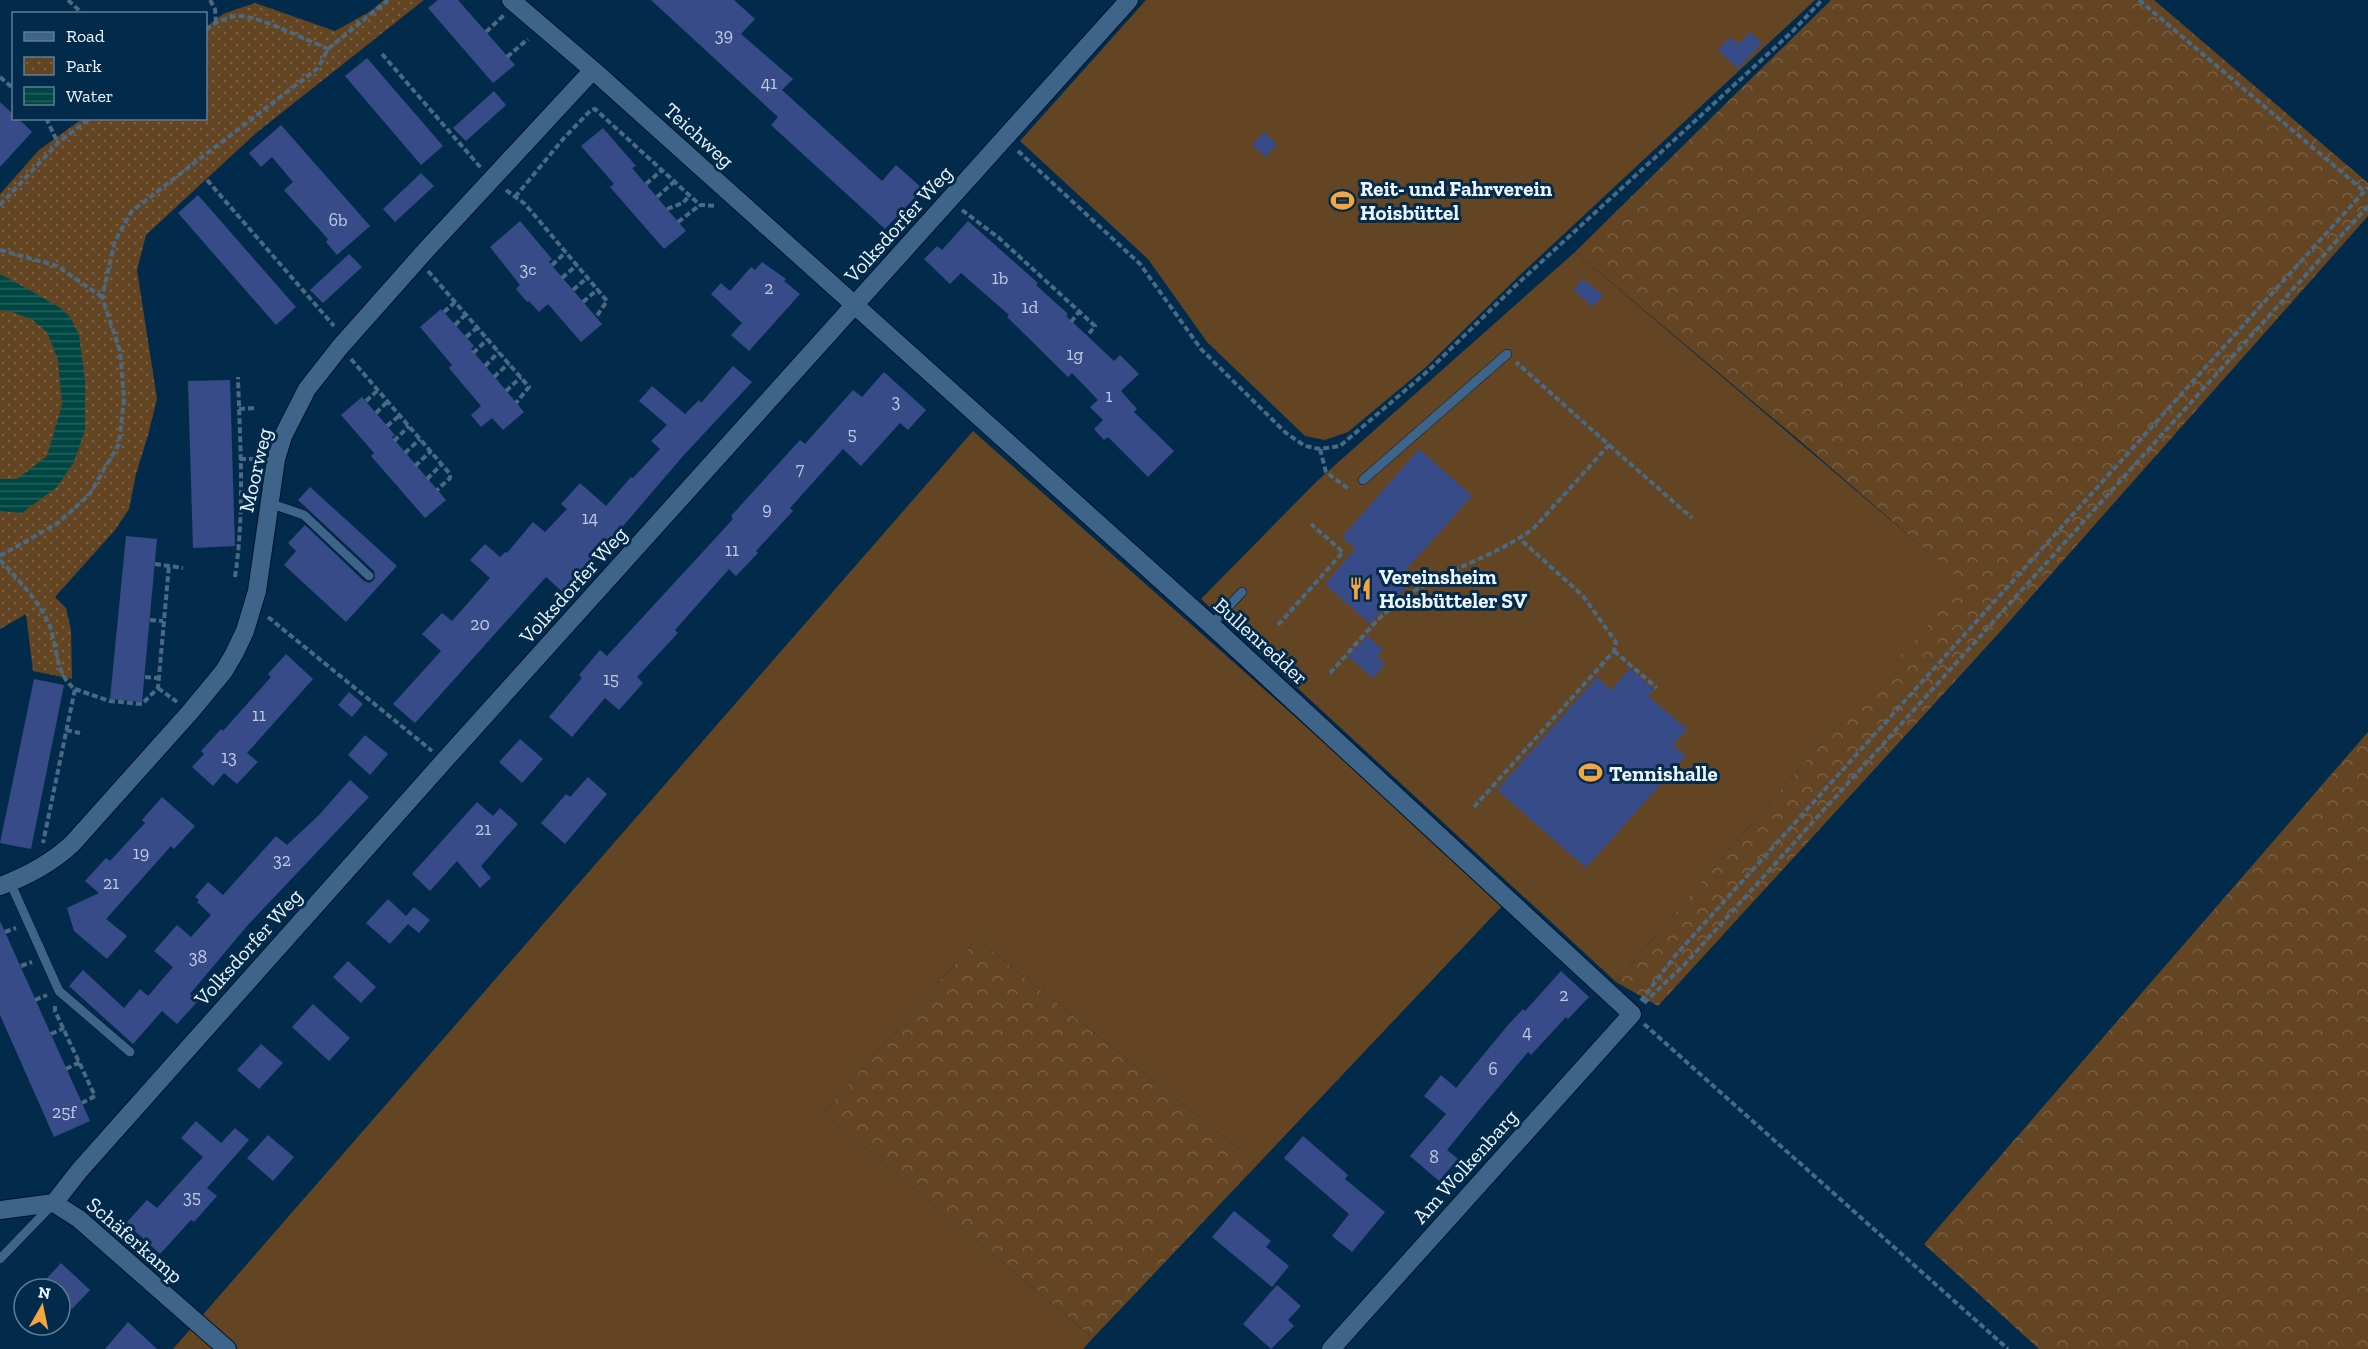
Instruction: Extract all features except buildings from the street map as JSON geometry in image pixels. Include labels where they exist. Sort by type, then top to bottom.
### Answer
[{"type":"street","name":"Teichweg","points":[[511,0],[593,70],[855,306]]},
{"type":"street","name":"Volksdorfer Weg","points":[[54,1203],[79,1171],[444,761],[1129,0]]},
{"type":"street","name":"Moorweg","points":[[5,884],[37,871],[54,861],[79,837],[224,671],[245,631],[254,606],[268,503],[280,444],[296,407],[307,389],[417,260],[593,70]]},
{"type":"street","name":"Bullenredder","points":[[855,306],[1211,625],[1632,1014]]},
{"type":"street","name":"Am Wolkenbarg","points":[[1331,1349],[1632,1014]]},
{"type":"street","name":"Schäferkamp","points":[[0,1210],[54,1203],[79,1219],[227,1349]]},
{"type":"lane","points":[[1363,480],[1507,354]]},
{"type":"lane","points":[[268,503],[304,515],[369,576]]},
{"type":"lane","points":[[1211,625],[1242,592]]},
{"type":"lane","points":[[5,884],[59,990],[130,1053]]},
{"type":"lane","points":[[0,1259],[54,1203]]},
{"type":"path","points":[[68,0],[80,12]]},
{"type":"path","points":[[210,0],[215,9],[216,22]]},
{"type":"path","points":[[169,565],[158,688],[142,704],[109,701],[75,689],[65,682],[58,667],[54,633],[45,616],[0,558],[58,523],[89,495],[119,444],[124,399],[120,351],[102,297],[115,241],[132,211],[318,68],[328,49],[388,0]]},
{"type":"path","points":[[1006,138],[1140,264],[1201,349],[1224,372],[1286,433],[1305,446],[1320,450],[1340,446],[1429,370],[1514,287],[1793,31],[1822,0]]},
{"type":"path","points":[[1632,1014],[1674,957],[2366,189],[2139,0]]},
{"type":"path","points":[[207,29],[216,22],[240,16],[268,24],[328,49]]},
{"type":"path","points":[[507,57],[541,25]]},
{"type":"path","points":[[0,77],[12,87]]},
{"type":"path","points":[[515,197],[564,138],[591,111],[596,109],[700,205],[745,207]]},
{"type":"path","points":[[47,120],[58,143]]},
{"type":"path","points":[[0,205],[58,143],[87,120]]},
{"type":"path","points":[[646,184],[662,170]]},
{"type":"path","points":[[207,180],[347,340]]},
{"type":"path","points":[[657,197],[674,182]]},
{"type":"path","points":[[667,209],[683,203],[689,196]]},
{"type":"path","points":[[949,200],[999,238],[1095,326],[1087,336]]},
{"type":"path","points":[[678,222],[700,205]]},
{"type":"path","points":[[1632,1014],[1692,956],[2368,206]]},
{"type":"path","points":[[0,250],[57,266],[102,297]]},
{"type":"path","points":[[552,265],[566,252]]},
{"type":"path","points":[[417,260],[529,387],[516,403]]},
{"type":"path","points":[[562,278],[577,264]]},
{"type":"path","points":[[573,290],[588,277]]},
{"type":"path","points":[[583,302],[598,289]]},
{"type":"path","points":[[444,312],[456,302]]},
{"type":"path","points":[[1071,322],[1079,312]]},
{"type":"path","points":[[456,325],[466,314]]},
{"type":"path","points":[[466,337],[478,327]]},
{"type":"path","points":[[473,353],[488,339]]},
{"type":"path","points":[[484,366],[499,352]]},
{"type":"path","points":[[1507,354],[1610,445]]},
{"type":"path","points":[[495,378],[509,363]]},
{"type":"path","points":[[360,368],[450,474],[450,478],[437,490]]},
{"type":"path","points":[[1532,376],[1692,518]]},
{"type":"path","points":[[235,577],[240,547],[238,377]]},
{"type":"path","points":[[506,391],[521,377]]},
{"type":"path","points":[[366,401],[378,390]]},
{"type":"path","points":[[376,413],[388,401]]},
{"type":"path","points":[[239,409],[254,408]]},
{"type":"path","points":[[387,426],[400,415]]},
{"type":"path","points":[[394,441],[409,426]]},
{"type":"path","points":[[405,453],[420,439]]},
{"type":"path","points":[[1330,673],[1392,606],[1448,573],[1520,538],[1534,528],[1610,445]]},
{"type":"path","points":[[1320,450],[1326,472],[1350,490]]},
{"type":"path","points":[[416,466],[431,451]]},
{"type":"path","points":[[427,479],[441,464]]},
{"type":"path","points":[[1278,625],[1343,552],[1311,524]]},
{"type":"path","points":[[1474,807],[1614,651],[1616,642],[1583,596],[1520,538]]},
{"type":"path","points":[[155,564],[183,568]]},
{"type":"path","points":[[254,606],[444,761]]},
{"type":"path","points":[[150,620],[163,621]]},
{"type":"path","points":[[1614,651],[1657,688]]},
{"type":"path","points":[[144,676],[159,678]]},
{"type":"path","points":[[37,871],[75,689]]},
{"type":"path","points":[[66,730],[80,733]]},
{"type":"path","points":[[59,990],[55,1011],[95,1096],[82,1103]]},
{"type":"path","points":[[1632,1014],[2008,1349]]},
{"type":"path","points":[[51,1034],[64,1028]]},
{"type":"path","points":[[66,1069],[80,1062]]},
{"type":"green space","points":[[384,0],[424,0],[256,133],[146,235],[137,270],[157,399],[136,474],[129,509],[115,530],[55,597],[66,608],[71,630],[72,679],[33,671],[26,614],[0,629],[0,194],[39,150],[81,120],[207,120],[207,26],[223,14],[255,3],[335,31],[371,11]]},
{"type":"green space","name":"Reit- und Fahrverein Hoisbüttel","points":[[1146,0],[1815,0],[1521,274],[1426,367],[1348,432],[1325,440],[1305,436],[1207,342],[1148,259],[1020,141]]},
{"type":"green space","points":[[1831,0],[2154,0],[2368,183],[2368,216],[1999,633],[1658,1006],[1616,982],[1795,773],[1965,584],[1800,441],[1575,252]]},
{"type":"green space","points":[[1575,252],[1966,584],[1795,773],[1616,982],[1201,599],[1316,482]]},
{"type":"green space","points":[[973,431],[1505,903],[1258,1164],[977,939],[823,1113],[1093,1338],[1083,1349],[173,1349]]},
{"type":"green space","points":[[2368,732],[2368,1349],[2039,1349],[1924,1244]]},
{"type":"green space","points":[[977,939],[1258,1164],[1093,1338],[823,1113]]},
{"type":"water","points":[[0,274],[62,309],[70,317],[79,335],[85,380],[85,430],[74,462],[57,487],[22,513],[0,511],[0,479],[17,479],[47,456],[62,405],[58,360],[47,332],[31,319],[0,310]]},
{"type":"place","name":"Reit- und Fahrverein Hoisbüttel","points":[[1342,200]]},
{"type":"place","name":"Vereinsheim Hoisbütteler SV","points":[[1361,588]]},
{"type":"place","name":"Tennishalle","points":[[1591,773]]}]
